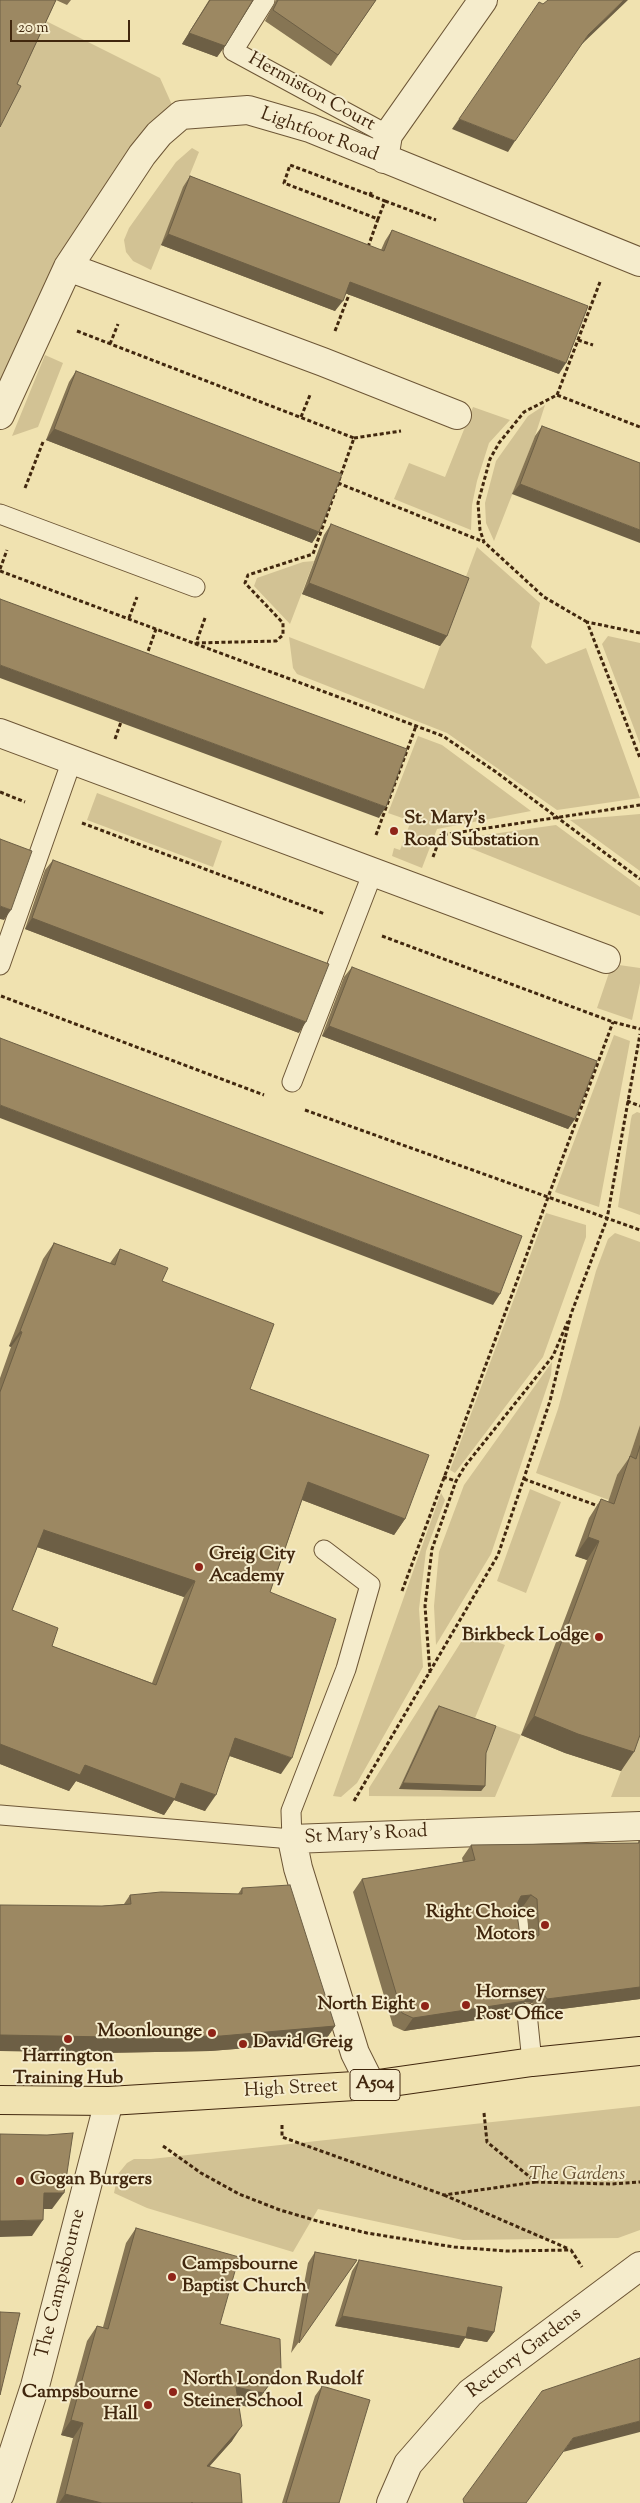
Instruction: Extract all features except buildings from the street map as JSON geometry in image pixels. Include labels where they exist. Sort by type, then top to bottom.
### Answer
[{"type":"main road","name":"High Street","points":[[0,2100],[109,2101],[371,2085],[532,2062],[640,2051]]},
{"type":"street","points":[[386,147],[483,0]]},
{"type":"street","name":"Lightfoot Road","points":[[0,415],[68,267],[142,155],[159,134],[181,115],[248,110],[386,147],[640,262]]},
{"type":"street","points":[[68,267],[314,358],[457,415]]},
{"type":"street","points":[[0,733],[606,959]]},
{"type":"street","name":"St Mary's Road","points":[[371,2085],[355,2053],[298,1868],[292,1839],[640,1826]]},
{"type":"street","name":"The Campsbourne","points":[[0,2494],[35,2386],[109,2101]]},
{"type":"street","name":"Rectory Gardens","points":[[391,2503],[408,2464],[470,2393],[640,2266]]},
{"type":"lane","name":"Hermiston Court","points":[[265,0],[233,51],[386,147]]},
{"type":"lane","points":[[0,514],[195,587]]},
{"type":"lane","points":[[0,965],[72,760]]},
{"type":"lane","points":[[292,1082],[368,870]]},
{"type":"lane","points":[[0,1814],[292,1839],[291,1811],[346,1669],[370,1585],[324,1550]]},
{"type":"lane","points":[[518,1918],[520,1943]]},
{"type":"lane","points":[[527,2013],[532,2062]]},
{"type":"path","points":[[370,195],[386,147]]},
{"type":"path","points":[[364,256],[386,201],[290,165],[284,183],[378,219]]},
{"type":"path","points":[[484,542],[480,530],[478,502],[490,459],[499,443],[524,412],[557,395],[600,282]]},
{"type":"path","points":[[334,334],[353,284]]},
{"type":"path","points":[[110,344],[120,319]]},
{"type":"path","points":[[44,320],[354,438],[406,431]]},
{"type":"path","points":[[578,340],[593,345]]},
{"type":"path","points":[[301,417],[312,392]]},
{"type":"path","points":[[557,395],[640,427]]},
{"type":"path","points":[[196,643],[276,640],[283,635],[283,623],[245,582],[248,575],[313,554],[354,438]]},
{"type":"path","points":[[25,488],[43,442]]},
{"type":"path","points":[[338,483],[484,542],[544,597],[587,622],[640,633]]},
{"type":"path","points":[[10,545],[0,570],[443,736],[640,879]]},
{"type":"path","points":[[129,618],[138,594]]},
{"type":"path","points":[[196,643],[205,618]]},
{"type":"path","points":[[587,622],[640,758]]},
{"type":"path","points":[[143,664],[156,629]]},
{"type":"path","points":[[103,771],[123,718]]},
{"type":"path","points":[[368,870],[416,726]]},
{"type":"path","points":[[0,792],[328,916]]},
{"type":"path","points":[[420,889],[441,835],[640,806]]},
{"type":"path","points":[[376,934],[613,1022],[640,1029]]},
{"type":"path","points":[[399,1598],[613,1022]]},
{"type":"path","points":[[430,1673],[425,1606],[432,1549],[456,1481],[465,1466],[553,1356],[572,1314],[607,1219],[640,1034]]},
{"type":"path","points":[[627,1101],[640,1106]]},
{"type":"path","points":[[607,1219],[640,1230]]},
{"type":"path","points":[[347,1805],[354,1802],[498,1555],[550,1401],[572,1314]]},
{"type":"path","points":[[443,1476],[456,1481]]},
{"type":"path","points":[[524,1479],[606,1508]]},
{"type":"path","points":[[279,2091],[282,2137],[444,2194],[571,2250],[580,2262],[598,2299]]},
{"type":"path","points":[[484,2113],[487,2142],[536,2182]]},
{"type":"path","points":[[163,2146],[201,2173],[239,2194],[280,2210],[321,2222],[366,2233],[454,2247],[506,2251],[571,2250]]},
{"type":"path","points":[[444,2194],[536,2182],[611,2184],[640,2182]]},
{"type":"green space","points":[[20,8],[160,78],[173,107],[0,389],[0,121]]},
{"type":"green space","points":[[192,148],[199,152],[151,270],[133,261],[126,252],[124,240],[129,228],[176,162]]},
{"type":"green space","points":[[45,355],[63,363],[38,427],[12,436]]},
{"type":"green space","points":[[545,405],[535,436],[494,541],[486,523],[485,503],[496,461],[528,416]]},
{"type":"green space","points":[[473,407],[510,420],[489,443],[477,481],[472,505],[471,530],[394,499],[409,463],[445,477]]},
{"type":"green space","points":[[477,547],[540,603],[531,647],[546,664],[586,648],[640,798],[557,810],[447,733],[297,674],[293,668],[289,637],[424,689]]},
{"type":"green space","points":[[314,561],[290,624],[254,586],[257,578],[303,562]]},
{"type":"green space","points":[[608,636],[640,643],[640,744],[602,644]]},
{"type":"green space","points":[[418,736],[442,745],[531,811],[437,829],[422,868],[392,856],[394,848],[400,850],[411,821],[388,813]]},
{"type":"green space","points":[[97,793],[222,841],[213,867],[87,820]]},
{"type":"green space","points":[[640,814],[640,871],[570,820]]},
{"type":"green space","points":[[556,825],[640,887],[640,916],[450,840]]},
{"type":"green space","points":[[612,964],[640,968],[640,983],[632,1020],[597,1008]]},
{"type":"green space","points":[[614,1035],[630,1041],[599,1207],[555,1192]]},
{"type":"green space","points":[[637,1112],[640,1113],[640,1215],[618,1207],[631,1119],[632,1115]]},
{"type":"green space","points":[[546,1213],[586,1225],[586,1237],[543,1357],[455,1473],[450,1470]]},
{"type":"green space","points":[[615,1233],[640,1242],[640,1425],[623,1477],[617,1475],[609,1500],[536,1473],[558,1409],[596,1271],[608,1239]]},
{"type":"green space","points":[[552,1362],[551,1375],[491,1554],[436,1645],[434,1606],[439,1552],[464,1485]]},
{"type":"green space","points":[[530,1489],[561,1502],[526,1593],[497,1581]]},
{"type":"green space","points":[[441,1493],[445,1500],[426,1551],[419,1609],[423,1667],[357,1783],[341,1797],[333,1796]]},
{"type":"green space","points":[[468,1631],[505,1645],[475,1718],[521,1735],[495,1797],[369,1796],[369,1788]]},
{"type":"green space","points":[[640,1715],[640,1797],[611,1797],[621,1771]]},
{"type":"green space","name":"The Gardens","points":[[640,2106],[640,2230],[618,2238],[463,2240],[318,2209],[293,2252],[147,2208],[114,2193],[118,2174],[127,2163],[134,2159],[151,2159]]},
{"type":"place","name":"St. Mary's Road Substation","points":[[394,831]]},
{"type":"place","name":"Greig City Academy","points":[[199,1567]]},
{"type":"place","name":"Birkbeck Lodge","points":[[599,1637]]},
{"type":"place","name":"Right Choice Motors","points":[[545,1925]]},
{"type":"place","name":"Hornsey Post Office","points":[[466,2005]]},
{"type":"place","name":"North Eight","points":[[425,2006]]},
{"type":"place","name":"Moonlounge","points":[[212,2033]]},
{"type":"place","name":"Harrington Training Hub","points":[[68,2039]]},
{"type":"place","name":"David Greig","points":[[243,2044]]},
{"type":"place","name":"Gogan Burgers","points":[[20,2181]]},
{"type":"place","name":"Campsbourne Baptist Church","points":[[172,2277]]},
{"type":"place","name":"North London Rudolf Steiner School","points":[[173,2392]]},
{"type":"place","name":"Campsbourne Hall","points":[[148,2405]]}]
